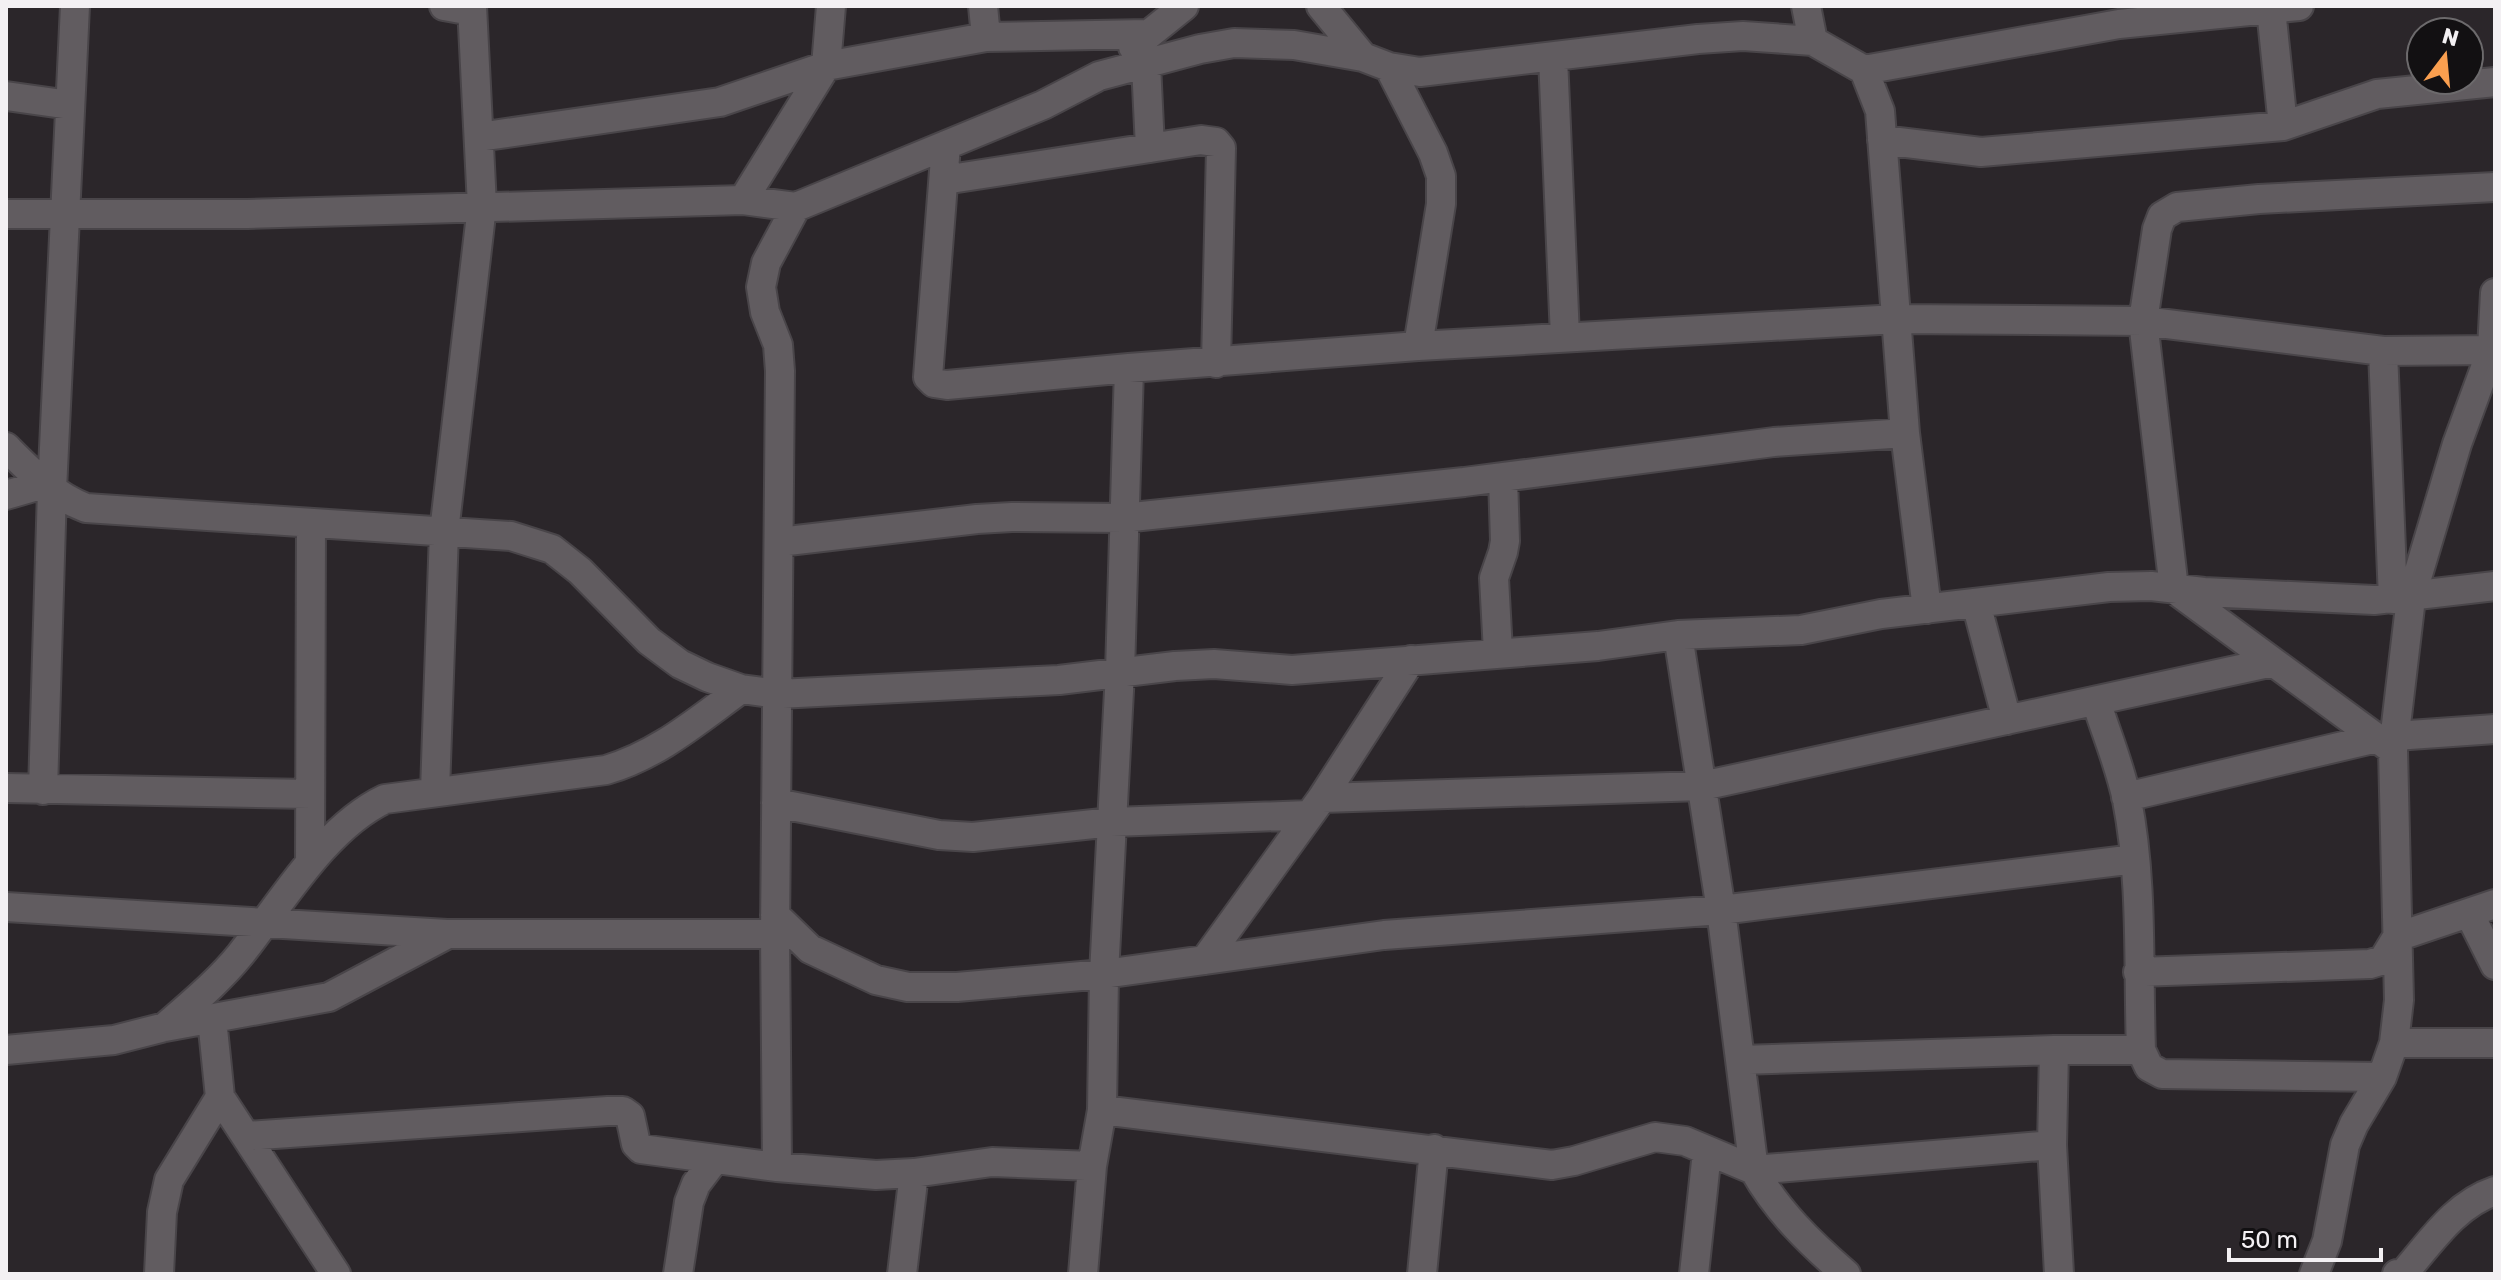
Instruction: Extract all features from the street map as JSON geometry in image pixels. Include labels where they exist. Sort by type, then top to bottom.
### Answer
[{"type":"street","points":[[43,790],[48,487],[75,6]]},
{"type":"street","points":[[743,200],[826,66],[831,6]]},
{"type":"street","points":[[983,6],[986,37]]},
{"type":"street","points":[[1099,76],[1184,6]]},
{"type":"street","points":[[1321,6],[1376,62],[1433,153],[1441,176],[1441,204],[1418,346]]},
{"type":"street","points":[[1806,6],[1813,41]]},
{"type":"street","points":[[1864,70],[2118,15],[2285,7],[2283,126]]},
{"type":"street","points":[[435,791],[444,532],[482,206],[479,137],[463,8]]},
{"type":"street","points":[[479,137],[720,102],[826,66],[986,37],[1147,34]]},
{"type":"street","points":[[6,214],[247,214],[743,200],[796,207],[1043,105],[1099,76],[1234,43],[1294,45],[1420,72],[1743,36],[1813,41],[1864,70],[1880,111],[1905,433],[1927,609]]},
{"type":"street","points":[[1553,57],[1565,337]]},
{"type":"street","points":[[1146,64],[1150,148]]},
{"type":"street","points":[[1882,140],[1993,152],[2283,126],[2377,94],[2495,82]]},
{"type":"street","points":[[6,96],[70,105]]},
{"type":"street","points":[[944,180],[1201,140],[1216,142],[1221,148],[1216,363]]},
{"type":"street","points":[[946,145],[928,377],[934,383],[947,385],[1418,346],[1897,319],[2143,321],[2383,351],[2493,350]]},
{"type":"street","points":[[2388,741],[2174,589],[2143,321],[2157,229],[2162,216],[2177,207],[2259,199],[2495,187]]},
{"type":"street","points":[[777,1167],[775,925],[780,371],[778,345],[765,312],[761,287],[766,263],[796,207]]},
{"type":"street","points":[[2402,598],[2493,350],[2495,293]]},
{"type":"street","points":[[2314,1274],[2327,1241],[2345,1145],[2382,1077],[2394,1043],[2399,1000],[2388,741],[2402,598],[2383,351]]},
{"type":"street","points":[[1083,1274],[1092,1166],[1102,1110],[1104,974],[1120,672],[1129,368]]},
{"type":"street","points":[[779,542],[977,519],[1123,518],[1503,477],[1774,442],[1905,433]]},
{"type":"street","points":[[6,447],[48,487],[71,503],[103,511],[511,536],[552,549],[580,571],[649,641],[680,664],[741,689],[778,694],[1059,680],[1214,664],[1292,670],[1598,646],[1678,635],[1801,630],[1881,614],[2109,587],[2151,586],[2311,598],[2402,598],[2495,586]]},
{"type":"street","points":[[1498,652],[1494,578],[1505,541],[1503,477]]},
{"type":"street","points":[[6,495],[48,487]]},
{"type":"street","points":[[310,862],[311,523]]},
{"type":"street","points":[[1976,603],[2007,720]]},
{"type":"street","points":[[1678,635],[1721,910],[1754,1170],[1786,1217],[1846,1274]]},
{"type":"street","points":[[1205,960],[1316,806],[1411,660]]},
{"type":"street","points":[[776,803],[939,835],[1009,835],[1112,822],[1316,806],[1702,786],[2273,662]]},
{"type":"street","points":[[165,1027],[215,984],[310,862],[365,808],[385,799],[606,770],[630,763],[656,750],[741,689]]},
{"type":"street","points":[[2096,701],[2126,797],[2135,859],[2141,1050],[2149,1067],[2162,1074],[2382,1077]]},
{"type":"street","points":[[2126,797],[2388,741],[2495,729]]},
{"type":"street","points":[[6,788],[310,794]]},
{"type":"street","points":[[6,907],[447,934],[775,925],[810,949],[876,980],[908,987],[957,987],[1104,974],[1384,935],[1721,910],[2135,859]]},
{"type":"street","points":[[2138,972],[2370,964],[2383,960],[2397,937],[2482,909],[2495,965]]},
{"type":"street","points":[[6,1050],[114,1040],[165,1027],[329,997],[447,934]]},
{"type":"street","points":[[212,1019],[220,1097],[336,1274]]},
{"type":"street","points":[[2394,1043],[2495,1043]]},
{"type":"street","points":[[2054,1050],[2052,1145],[2059,1274]]},
{"type":"street","points":[[1741,1060],[2141,1050]]},
{"type":"street","points":[[159,1274],[162,1212],[169,1180],[220,1097]]},
{"type":"street","points":[[1102,1110],[1552,1165],[1655,1137],[1685,1141],[1754,1170],[2052,1145]]},
{"type":"street","points":[[246,1136],[623,1111],[630,1116],[636,1144],[641,1149],[777,1167],[876,1175],[992,1162],[1092,1166]]},
{"type":"street","points":[[1422,1274],[1434,1149]]},
{"type":"street","points":[[1694,1274],[1707,1152]]},
{"type":"street","points":[[678,1274],[689,1202],[696,1184],[715,1159]]},
{"type":"street","points":[[902,1274],[914,1173]]},
{"type":"street","points":[[2397,1274],[2403,1274],[2456,1213],[2477,1197],[2495,1191]]}]
